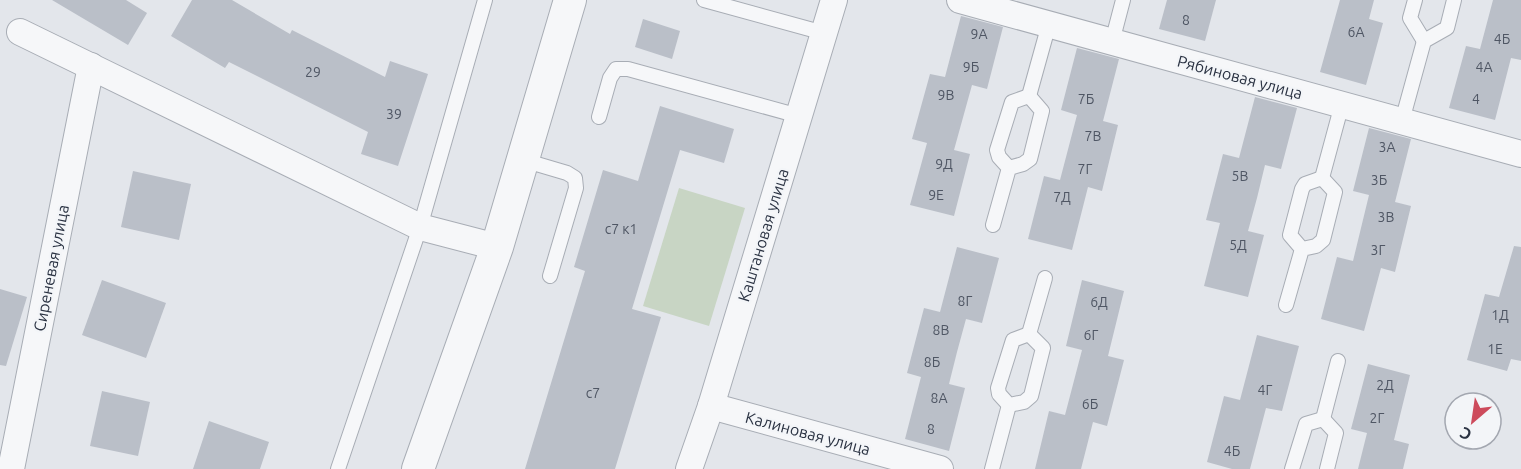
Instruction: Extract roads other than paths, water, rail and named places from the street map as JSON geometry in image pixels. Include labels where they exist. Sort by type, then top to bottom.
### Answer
[{"type":"street","points":[[418,469],[497,247],[570,0]]},
{"type":"street","name":"Каштановая улица","points":[[689,469],[711,406],[834,0]]},
{"type":"street","name":"Рябиновая улица","points":[[960,0],[1521,154]]},
{"type":"street","points":[[20,32],[420,227],[497,247]]},
{"type":"street","name":"Сиреневая улица","points":[[11,469],[91,66]]},
{"type":"street","name":"Калиновая улица","points":[[711,406],[940,469]]},
{"type":"lane","points":[[338,469],[420,227],[485,0]]},
{"type":"lane","points":[[704,0],[824,33]]},
{"type":"lane","points":[[1112,42],[1123,0]]},
{"type":"lane","points":[[1415,0],[1410,18],[1424,41]]},
{"type":"lane","points":[[1402,121],[1424,41],[1446,28],[1454,0]]},
{"type":"lane","points":[[1029,96],[1049,24]]},
{"type":"lane","points":[[599,117],[610,78],[616,69],[628,69],[799,116]]},
{"type":"lane","points":[[1009,168],[1027,162],[1036,137],[1042,111],[1029,96]]},
{"type":"lane","points":[[1009,168],[997,154],[1000,140],[1012,102],[1029,96]]},
{"type":"lane","points":[[1322,178],[1342,105]]},
{"type":"lane","points":[[523,160],[567,173],[574,178],[576,188],[550,276]]},
{"type":"lane","points":[[993,225],[1009,168]]},
{"type":"lane","points":[[1302,249],[1320,243],[1326,229],[1335,192],[1322,178]]},
{"type":"lane","points":[[1302,249],[1290,235],[1302,189],[1310,181],[1322,178]]},
{"type":"lane","points":[[1286,305],[1302,249]]},
{"type":"lane","points":[[1029,334],[1045,278]]},
{"type":"lane","points":[[1009,405],[1028,400],[1040,363],[1043,348],[1029,334]]},
{"type":"lane","points":[[1009,405],[999,394],[998,388],[1010,345],[1018,337],[1029,334]]},
{"type":"lane","points":[[1323,419],[1338,361]]},
{"type":"lane","points":[[992,469],[1009,405]]},
{"type":"lane","points":[[1292,469],[1306,424],[1323,419]]},
{"type":"lane","points":[[1323,419],[1336,433],[1327,469]]}]
